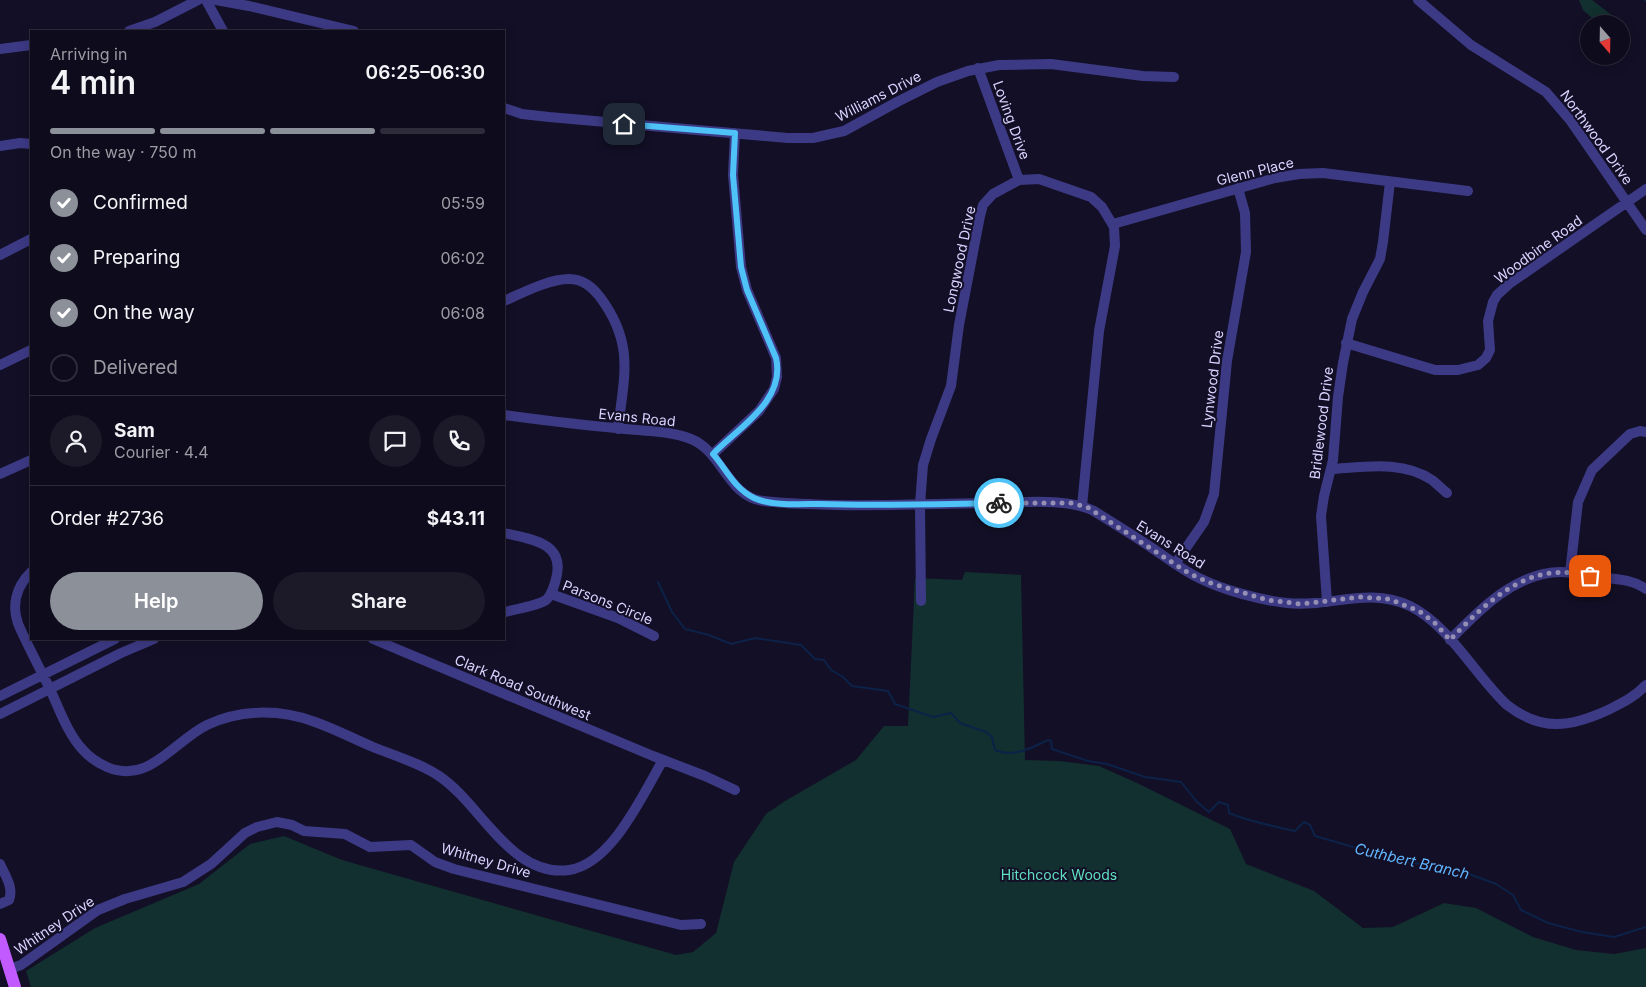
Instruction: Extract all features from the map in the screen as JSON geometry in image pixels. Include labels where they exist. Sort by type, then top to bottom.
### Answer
[{"type":"main road","points":[[0,939],[15,987]]},
{"type":"street","points":[[132,30],[155,22],[198,0]]},
{"type":"street","points":[[206,0],[222,30]]},
{"type":"street","points":[[216,0],[350,30]]},
{"type":"street","name":"Northwood Drive","points":[[1418,0],[1471,45],[1546,92],[1570,120],[1646,230]]},
{"type":"street","points":[[0,49],[30,45]]},
{"type":"street","name":"Williams Drive","points":[[505,108],[522,114],[542,117],[800,138],[834,134],[854,127],[897,102],[938,82],[978,68],[999,64],[1051,64],[1143,76],[1174,77]]},
{"type":"street","name":"Loving Drive","points":[[978,68],[1019,180]]},
{"type":"street","points":[[713,454],[759,411],[774,389],[778,377],[776,358],[747,290],[741,267],[733,175],[735,133]]},
{"type":"street","points":[[0,146],[20,143],[30,144]]},
{"type":"street","name":"Glenn Place","points":[[1113,224],[1287,175],[1311,173],[1468,191]]},
{"type":"street","name":"Longwood Drive","points":[[921,601],[920,504],[922,477],[926,454],[951,386],[959,325],[983,205],[993,194],[1019,180],[1039,179],[1091,197],[1102,207],[1113,224]]},
{"type":"street","name":"Bridlewood Drive","points":[[1327,602],[1321,516],[1324,496],[1332,469],[1338,397],[1346,343],[1357,305],[1376,268],[1380,255],[1390,182]]},
{"type":"street","name":"Lynwood Drive","points":[[1175,564],[1204,522],[1214,494],[1227,361],[1246,252],[1245,213],[1238,188]]},
{"type":"street","name":"Woodbine Road","points":[[1346,343],[1435,370],[1458,370],[1478,365],[1486,358],[1490,350],[1488,321],[1497,295],[1509,284],[1646,189]]},
{"type":"street","points":[[1082,506],[1099,331],[1116,238],[1113,224]]},
{"type":"street","points":[[0,255],[30,240]]},
{"type":"street","points":[[505,301],[561,280],[574,279],[592,287],[611,313],[623,341],[625,358],[618,428]]},
{"type":"street","points":[[0,365],[30,350]]},
{"type":"street","name":"Evans Road","points":[[505,415],[678,435],[702,444],[713,454],[735,484],[747,494],[760,501],[886,506],[1063,502],[1082,506],[1094,511],[1202,580],[1257,597],[1301,604],[1370,597],[1398,601],[1410,606],[1428,617],[1501,700],[1521,715],[1538,722],[1558,724],[1586,720],[1629,699],[1646,685]]},
{"type":"street","points":[[1570,573],[1576,513],[1589,475],[1626,437],[1634,432],[1646,432]]},
{"type":"street","points":[[0,474],[30,460]]},
{"type":"street","points":[[1332,469],[1402,468],[1432,480],[1447,493]]},
{"type":"street","points":[[505,533],[537,541],[552,551],[558,571],[551,594],[545,601],[505,612]]},
{"type":"street","points":[[30,573],[18,590],[15,612],[18,626],[65,722],[84,751],[96,761],[119,771],[140,770],[151,765],[198,730],[229,717],[251,713],[290,715],[315,722],[408,761],[438,776],[459,793],[510,849],[526,860],[553,870],[567,870],[581,867],[599,855],[629,818],[663,760]]},
{"type":"street","points":[[1450,640],[1496,597],[1517,583],[1534,576],[1551,573],[1570,573],[1619,579],[1638,584],[1646,589]]},
{"type":"street","name":"Parsons Circle","points":[[551,594],[618,618],[654,636]]},
{"type":"street","points":[[0,696],[113,640]]},
{"type":"street","points":[[0,714],[49,688],[152,640]]},
{"type":"street","name":"Clark Road Southwest","points":[[374,640],[735,790]]},
{"type":"street","name":"Whitney Drive","points":[[10,968],[21,965],[98,910],[125,899],[183,882],[211,864],[245,833],[257,827],[277,822],[292,825],[304,831],[345,834],[370,847],[411,845],[435,862],[454,868],[681,925],[701,924]]},
{"type":"street","points":[[0,864],[11,889],[9,900],[0,904]]},
{"type":"green space","points":[[1579,0],[1592,0],[1612,15],[1589,15],[1583,10]]},
{"type":"green space","name":"Hitchcock Woods","points":[[965,572],[1021,575],[1025,760],[1059,761],[1099,766],[1230,829],[1246,864],[1314,891],[1363,928],[1393,927],[1444,903],[1476,908],[1533,937],[1576,950],[1614,954],[1646,948],[1646,987],[31,987],[26,971],[95,928],[199,884],[250,844],[284,836],[342,860],[676,955],[693,952],[716,933],[734,862],[766,814],[856,760],[884,726],[908,726],[915,578],[962,580]]},
{"type":"waterway","name":"Cuthbert Branch","points":[[658,582],[672,612],[685,629],[709,635],[731,644],[755,638],[801,645],[815,659],[824,660],[831,670],[843,677],[852,686],[888,691],[895,704],[933,717],[951,713],[960,723],[986,732],[992,737],[995,750],[1008,753],[1015,752],[1029,749],[1048,740],[1051,741],[1052,749],[1088,761],[1107,764],[1145,777],[1181,782],[1197,802],[1209,812],[1219,802],[1228,805],[1229,813],[1253,821],[1295,831],[1304,822],[1310,825],[1315,836],[1405,862],[1453,868],[1496,884],[1513,895],[1521,910],[1548,923],[1582,932],[1614,937],[1646,927]]},
{"type":"way so far","points":[[999,503],[1063,502],[1087,507],[1190,574],[1213,584],[1257,597],[1301,604],[1360,597],[1379,597],[1398,601],[1428,617],[1450,640],[1496,597],[1517,583],[1534,576],[1561,572],[1590,576]]},
{"type":"route","points":[[624,124],[735,133],[733,175],[741,267],[747,290],[776,358],[778,370],[774,389],[759,411],[713,454],[740,490],[760,501],[790,504],[886,506],[999,503]]}]
